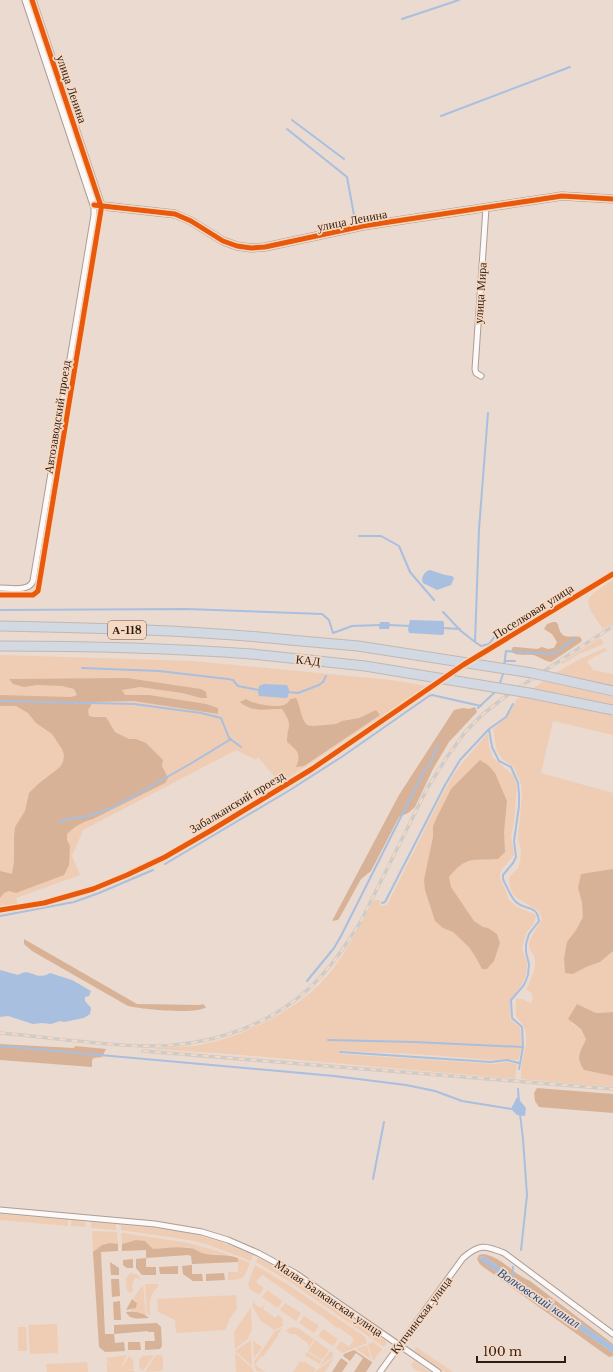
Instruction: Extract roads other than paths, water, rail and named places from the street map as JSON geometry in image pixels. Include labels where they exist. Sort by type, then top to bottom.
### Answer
[{"type":"highway","name":"КАД","points":[[0,626],[73,627],[254,636],[358,646],[532,673],[613,691]]},
{"type":"highway","name":"КАД","points":[[0,646],[82,646],[252,654],[365,666],[530,693],[613,710]]},
{"type":"street","name":"улица Ленина","points":[[26,0],[94,205],[176,214],[191,221],[223,241],[237,246],[252,248],[265,247],[363,226],[562,196],[613,199]]},
{"type":"street","name":"улица Ленина","points":[[32,0],[102,206]]},
{"type":"street","name":"Автозаводский проезд","points":[[0,588],[26,588],[32,584],[33,580],[94,215],[94,205]]},
{"type":"street","name":"Автозаводский проезд","points":[[0,595],[33,595],[38,591],[102,206]]},
{"type":"street","name":"улица Мира","points":[[481,376],[476,374],[475,369],[486,208]]},
{"type":"street","name":"Поселковая улица","points":[[463,665],[613,574]]},
{"type":"street","name":"Забалканский проезд","points":[[0,910],[44,903],[93,889],[127,875],[164,857],[210,832],[312,769],[463,665]]},
{"type":"street","name":"Малая Балканская улица","points":[[0,1210],[155,1224],[187,1229],[214,1236],[258,1253],[295,1273],[438,1372]]},
{"type":"street","name":"Купчинская улица","points":[[380,1372],[463,1258],[478,1247],[488,1247],[504,1253],[613,1334]]},
{"type":"water","points":[[430,570],[452,576],[454,578],[451,585],[437,590],[423,583],[422,579],[424,575]]},
{"type":"water","points":[[410,620],[443,621],[444,634],[409,633],[408,629]]},
{"type":"water","points":[[380,622],[389,622],[389,629],[379,629]]},
{"type":"water","points":[[264,684],[287,685],[289,690],[288,697],[259,696],[259,686]]},
{"type":"water","points":[[0,970],[18,975],[26,972],[41,976],[50,973],[72,980],[91,991],[89,996],[85,997],[85,1001],[91,1008],[90,1014],[84,1018],[64,1022],[60,1021],[51,1024],[33,1024],[8,1016],[0,1017]]},
{"type":"water","points":[[517,1097],[526,1108],[525,1116],[517,1115],[511,1109]]},
{"type":"water","name":"Волковский канал","points":[[483,1256],[613,1346],[613,1353],[479,1259]]},
{"type":"waterway","points":[[402,19],[459,0]]},
{"type":"waterway","points":[[441,116],[570,67]]},
{"type":"waterway","points":[[292,120],[344,159]]},
{"type":"waterway","points":[[287,129],[347,177],[354,215]]},
{"type":"waterway","points":[[443,612],[461,631],[475,642],[479,529],[488,413]]},
{"type":"waterway","points":[[359,536],[381,536],[399,546],[410,572],[434,600]]},
{"type":"waterway","points":[[0,610],[186,609],[322,614],[329,620],[333,633],[352,626],[381,625]]},
{"type":"waterway","points":[[389,625],[411,626]]},
{"type":"waterway","points":[[443,628],[460,629]]},
{"type":"waterway","points":[[475,642],[481,646],[489,644],[495,636],[497,638]]},
{"type":"waterway","points":[[504,666],[506,651],[551,654],[557,652],[576,638]]},
{"type":"waterway","points":[[505,661],[515,661]]},
{"type":"waterway","points":[[82,668],[159,671],[228,679],[233,680],[238,686],[259,690]]},
{"type":"waterway","points":[[499,686],[504,671]]},
{"type":"waterway","points":[[287,692],[298,693],[319,685],[323,682],[326,676]]},
{"type":"waterway","points":[[478,708],[496,691]]},
{"type":"waterway","points":[[165,864],[290,790],[343,756],[429,696],[432,695],[481,706]]},
{"type":"waterway","points":[[0,701],[134,704],[201,713],[221,718],[229,738],[241,747]]},
{"type":"waterway","points":[[513,704],[506,717],[489,729],[492,747],[499,761],[511,767],[518,783],[519,806],[514,841],[516,857],[503,875],[503,879],[510,895],[514,900],[520,905],[536,912],[539,921],[529,934],[526,944],[529,964],[528,975],[524,985],[511,1000],[512,1018],[522,1027],[523,1047],[519,1069]]},
{"type":"waterway","points":[[382,903],[385,902],[445,785],[460,760],[489,729]]},
{"type":"waterway","points":[[59,822],[89,816],[114,807],[231,739]]},
{"type":"waterway","points":[[307,981],[334,948],[341,936],[423,773],[430,764],[438,744]]},
{"type":"waterway","points":[[0,916],[74,902],[153,870]]},
{"type":"waterway","points":[[328,1040],[523,1047]]},
{"type":"waterway","points":[[0,1046],[334,1076],[406,1085],[435,1091],[462,1101],[511,1109]]},
{"type":"waterway","points":[[340,1052],[491,1062],[507,1060],[519,1063]]},
{"type":"waterway","points":[[518,1089],[519,1102]]},
{"type":"waterway","points":[[520,1114],[527,1195],[521,1250]]},
{"type":"waterway","points":[[373,1179],[384,1122]]},
{"type":"waterway","name":"Волковский канал","points":[[512,1278],[513,1267]]},
{"type":"railway","points":[[0,1033],[109,1044],[167,1046],[230,1034],[270,1017],[305,992],[336,959],[361,921],[428,787],[466,731],[483,714],[506,696],[613,626]]},
{"type":"railway","points":[[143,1051],[613,1089]]}]
